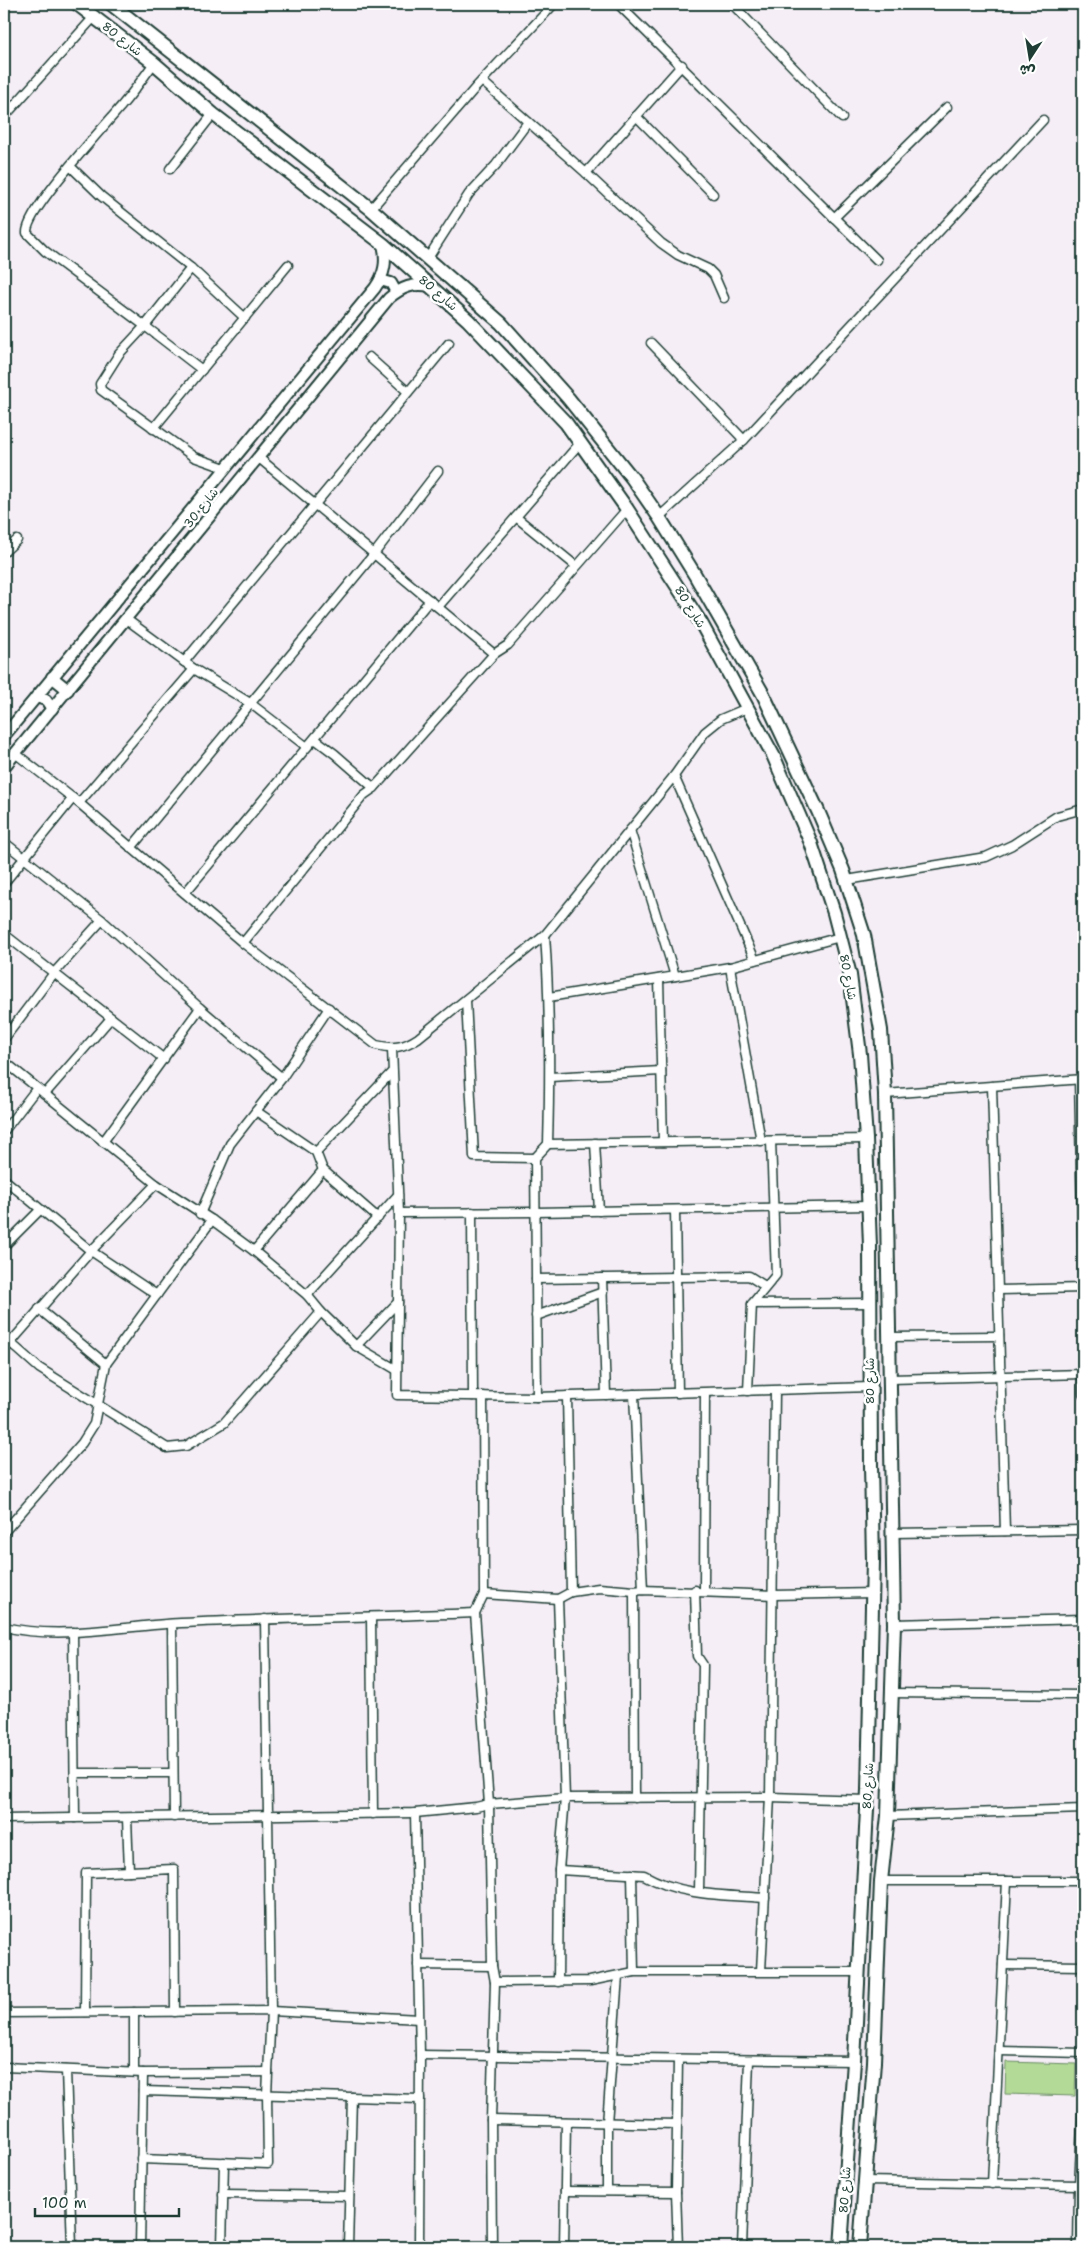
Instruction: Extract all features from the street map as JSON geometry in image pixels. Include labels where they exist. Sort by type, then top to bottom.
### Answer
[{"type":"main road","name":"شارع 80","points":[[77,4],[154,63],[213,114],[383,244],[468,320],[566,423],[627,509],[701,623],[773,755],[811,843],[850,975],[860,1054],[869,1206],[873,1593],[867,1800],[854,2062],[841,2247]]},
{"type":"main road","name":"شارع 80","points":[[111,4],[371,208],[502,323],[580,413],[632,478],[659,517],[762,694],[818,811],[846,880],[864,936],[880,1030],[886,1094],[893,1508],[894,1624],[888,1816],[881,1881],[874,2062],[860,2247]]},
{"type":"main road","points":[[872,1509],[878,1516],[883,1517],[891,1513],[893,1508]]},
{"type":"main road","points":[[873,1560],[880,1552],[885,1551],[893,1558]]},
{"type":"street","points":[[371,208],[482,81],[554,4]]},
{"type":"street","points":[[618,4],[682,65],[877,260]]},
{"type":"street","points":[[732,4],[842,118]]},
{"type":"street","points":[[4,117],[94,17]]},
{"type":"street","points":[[154,63],[124,103],[70,166],[33,214],[27,233],[46,251],[202,370]]},
{"type":"street","points":[[586,173],[682,65]]},
{"type":"street","points":[[482,81],[669,249],[714,275],[724,298]]},
{"type":"street","points":[[834,218],[947,107]]},
{"type":"street","points":[[170,169],[213,114]]},
{"type":"street","points":[[636,116],[713,194]]},
{"type":"street","points":[[659,517],[744,440],[1043,120]]},
{"type":"street","points":[[428,258],[469,194],[528,122]]},
{"type":"street","points":[[70,166],[101,196],[191,268],[245,318]]},
{"type":"street","name":"شارع 30","points":[[4,736],[380,280],[386,262],[383,244]]},
{"type":"street","points":[[153,429],[288,265]]},
{"type":"street","points":[[191,268],[145,326],[119,354],[100,387],[101,390],[153,429],[194,457],[225,468]]},
{"type":"street","points":[[380,280],[391,283],[396,292],[412,285],[430,286]]},
{"type":"street","name":"شارع 30","points":[[4,767],[396,292]]},
{"type":"street","points":[[184,662],[449,343]]},
{"type":"street","points":[[651,344],[744,440]]},
{"type":"street","points":[[368,356],[408,392]]},
{"type":"street","points":[[438,607],[580,443]]},
{"type":"street","points":[[259,458],[494,654]]},
{"type":"street","points":[[131,848],[374,554],[438,471]]},
{"type":"street","points":[[243,943],[364,795],[374,788],[494,654],[508,645],[627,509]]},
{"type":"street","points":[[516,516],[576,566]]},
{"type":"street","points":[[4,552],[16,540]]},
{"type":"street","points":[[185,894],[430,600]]},
{"type":"street","points":[[126,619],[194,669],[250,703],[307,747]]},
{"type":"street","points":[[4,883],[23,858],[194,669]]},
{"type":"street","points":[[52,677],[68,690]]},
{"type":"street","points":[[36,697],[46,700],[52,708]]},
{"type":"street","points":[[15,754],[76,801],[243,943],[376,1045],[392,1049],[406,1046],[466,1000],[545,934],[674,776],[702,736],[712,725],[747,708]]},
{"type":"street","points":[[315,739],[374,788]]},
{"type":"street","points":[[674,776],[755,960]]},
{"type":"street","points":[[846,880],[986,857],[1012,845],[1057,816],[1083,809]]},
{"type":"street","points":[[630,830],[675,976]]},
{"type":"street","points":[[4,842],[102,920],[282,1078]]},
{"type":"street","points":[[4,1039],[54,973],[102,920]]},
{"type":"street","points":[[4,934],[164,1059]]},
{"type":"street","points":[[537,1397],[535,1158],[548,1144],[550,1077],[549,997],[545,934]]},
{"type":"street","points":[[549,997],[730,967],[840,937]]},
{"type":"street","points":[[730,967],[761,1141]]},
{"type":"street","points":[[659,979],[663,1142]]},
{"type":"street","points":[[466,1000],[474,1157],[535,1158]]},
{"type":"street","points":[[103,1142],[200,1008]]},
{"type":"street","points":[[200,1214],[230,1144],[282,1078],[329,1008]]},
{"type":"street","points":[[45,1094],[111,1018]]},
{"type":"street","points":[[392,1049],[399,1213],[397,1395],[537,1397],[870,1387]]},
{"type":"street","points":[[4,1061],[156,1184],[212,1220],[254,1251],[307,1295],[321,1312],[356,1346],[397,1370]]},
{"type":"street","points":[[550,1077],[661,1071]]},
{"type":"street","points":[[316,1152],[392,1072]]},
{"type":"street","points":[[886,1094],[1081,1079],[1083,1267]]},
{"type":"street","points":[[992,1086],[1005,1531]]},
{"type":"street","points":[[4,1131],[37,1088]]},
{"type":"street","points":[[256,1111],[316,1152],[323,1170],[378,1218]]},
{"type":"street","points":[[548,1144],[866,1139]]},
{"type":"street","points":[[748,1391],[752,1304],[776,1275],[771,1140]]},
{"type":"street","points":[[595,1143],[600,1211]]},
{"type":"street","points":[[254,1251],[323,1170]]},
{"type":"street","points":[[4,1180],[91,1251],[157,1295]]},
{"type":"street","points":[[4,1350],[7,1340],[39,1310],[91,1251],[156,1184]]},
{"type":"street","points":[[307,1295],[398,1195]]},
{"type":"street","points":[[399,1213],[774,1209],[869,1206]]},
{"type":"street","points":[[4,1246],[40,1210]]},
{"type":"street","points":[[676,1210],[678,1393]]},
{"type":"street","points":[[472,1212],[473,1396]]},
{"type":"street","points":[[4,1532],[82,1443],[94,1424],[106,1364],[212,1220]]},
{"type":"street","points":[[536,1279],[750,1276],[765,1286]]},
{"type":"street","points":[[602,1278],[606,1395]]},
{"type":"street","points":[[998,1290],[1083,1288]]},
{"type":"street","points":[[536,1316],[603,1292]]},
{"type":"street","points":[[356,1346],[398,1302]]},
{"type":"street","points":[[752,1304],[870,1303]]},
{"type":"street","points":[[39,1310],[106,1364]]},
{"type":"street","points":[[7,1340],[39,1368],[167,1448],[186,1446],[224,1424],[321,1312]]},
{"type":"street","points":[[890,1337],[1000,1336]]},
{"type":"street","points":[[891,1379],[1083,1374],[1083,1394]]},
{"type":"street","points":[[762,1971],[770,1796],[774,1595],[775,1391]]},
{"type":"street","points":[[704,1393],[704,1591]]},
{"type":"street","points":[[634,1394],[643,1590]]},
{"type":"street","points":[[483,1396],[484,1594],[475,1614],[489,1804],[492,1966],[495,1982],[491,2120],[492,2247]]},
{"type":"street","points":[[566,1396],[571,1592]]},
{"type":"street","points":[[893,1533],[1083,1530]]},
{"type":"street","points":[[484,1594],[558,1599],[571,1592],[599,1588],[634,1591],[696,1590],[774,1595],[873,1593]]},
{"type":"street","points":[[696,1590],[697,1656],[704,1665],[700,1892]]},
{"type":"street","points":[[634,1591],[635,1798]]},
{"type":"street","points":[[558,1599],[564,1798],[560,1870],[558,1982]]},
{"type":"street","points":[[4,1627],[21,1631],[73,1632],[265,1619],[475,1614]]},
{"type":"street","points":[[371,1617],[373,1814]]},
{"type":"street","points":[[141,2158],[268,2164],[267,2094],[271,2011],[265,1619]]},
{"type":"street","points":[[894,1624],[1083,1620]]},
{"type":"street","points":[[172,1624],[174,1816]]},
{"type":"street","points":[[73,1632],[75,1818]]},
{"type":"street","points":[[892,1693],[1083,1695]]},
{"type":"street","points":[[76,1773],[173,1773]]},
{"type":"street","points":[[4,1819],[373,1814],[476,1807],[489,1804],[564,1798],[770,1796],[867,1800]]},
{"type":"street","points":[[888,1816],[1083,1809]]},
{"type":"street","points":[[416,1812],[420,2056],[419,2247]]},
{"type":"street","points":[[127,1818],[129,1871]]},
{"type":"street","points":[[86,2012],[86,1873],[174,1870],[175,2012]]},
{"type":"street","points":[[560,1870],[644,1875],[655,1882],[681,1890],[765,1898]]},
{"type":"street","points":[[632,1874],[634,1972]]},
{"type":"street","points":[[881,1881],[1083,1881]]},
{"type":"street","points":[[992,2184],[1007,1881]]},
{"type":"street","points":[[418,1965],[492,1966]]},
{"type":"street","points":[[1003,1965],[1083,1966]]},
{"type":"street","points":[[495,1982],[590,1981],[634,1972],[858,1972]]},
{"type":"street","points":[[607,2191],[608,2123],[618,1976]]},
{"type":"street","points":[[4,2013],[271,2011],[419,2019]]},
{"type":"street","points":[[134,2012],[134,2072]]},
{"type":"street","points":[[999,2051],[1083,2053]]},
{"type":"street","points":[[420,2056],[613,2057],[854,2062]]},
{"type":"street","points":[[678,2059],[676,2124],[678,2247]]},
{"type":"street","points":[[742,2247],[749,2060]]},
{"type":"street","points":[[4,2067],[134,2072],[268,2072]]},
{"type":"street","points":[[66,2070],[72,2247]]},
{"type":"street","points":[[140,2247],[143,2072]]},
{"type":"street","points":[[143,2091],[420,2099]]},
{"type":"street","points":[[348,2247],[352,2097]]},
{"type":"street","points":[[1078,2247],[1083,2105]]},
{"type":"street","points":[[491,2120],[676,2124]]},
{"type":"street","points":[[564,2247],[566,2122]]},
{"type":"street","points":[[222,2247],[224,2162]]},
{"type":"street","points":[[865,2181],[1079,2185]]},
{"type":"street","points":[[565,2191],[676,2192]]},
{"type":"street","points":[[223,2194],[349,2196]]},
{"type":"green space","points":[[1006,2062],[1076,2064],[1075,2096],[1005,2094]]}]
